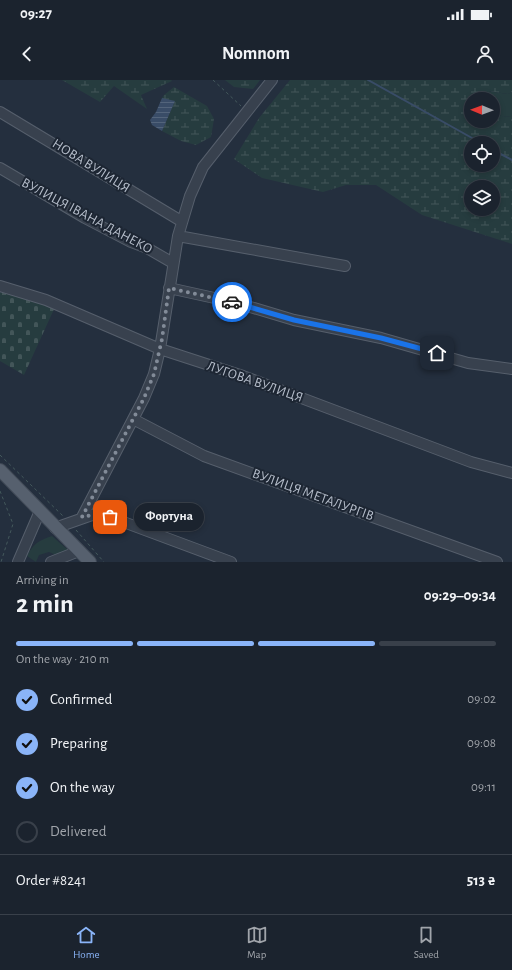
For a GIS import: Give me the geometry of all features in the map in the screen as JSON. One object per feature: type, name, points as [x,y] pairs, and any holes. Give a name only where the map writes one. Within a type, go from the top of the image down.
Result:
[{"type":"main road","points":[[0,470],[55,528],[90,562]]},
{"type":"street","points":[[82,517],[133,419],[154,374],[160,349],[181,221],[190,196],[203,167],[272,80]]},
{"type":"street","name":"НОВА ВУЛИЦЯ","points":[[0,112],[181,221]]},
{"type":"street","name":"ВУЛИЦЯ ІВАНА ДАНЕКО","points":[[0,168],[85,218],[130,242],[147,248],[173,263]]},
{"type":"street","points":[[178,236],[345,266]]},
{"type":"street","name":"ЛУГОВА ВУЛИЦЯ","points":[[0,286],[46,300],[160,349],[243,376],[471,462],[512,473]]},
{"type":"street","points":[[169,288],[237,303],[294,320],[381,338],[468,363],[512,369]]},
{"type":"street","name":"ВУЛИЦЯ МЕТАЛУРГІВ","points":[[133,419],[204,456],[497,562]]},
{"type":"street","points":[[18,562],[40,511]]},
{"type":"street","points":[[55,528],[82,517],[92,515],[110,517],[231,562]]},
{"type":"street","points":[[51,562],[79,552]]},
{"type":"path","points":[[213,80],[246,111]]},
{"type":"path","points":[[0,455],[69,522],[104,562]]},
{"type":"path","points":[[0,490],[13,524],[1,562]]},
{"type":"green space","points":[[62,80],[172,81],[141,95],[147,109],[114,86],[100,102]]},
{"type":"green space","points":[[225,80],[260,80],[253,89],[234,87]]},
{"type":"green space","points":[[290,80],[512,80],[512,92],[508,94],[489,91],[464,92],[464,128],[500,128],[500,115],[512,117],[512,244],[422,215],[376,185],[346,185],[323,192],[262,178],[234,159],[259,118]]},
{"type":"green space","points":[[174,87],[207,106],[214,119],[211,137],[196,145],[181,141],[162,131],[171,110],[162,98]]},
{"type":"green space","points":[[512,92],[512,117],[501,116],[500,93],[508,94]]},
{"type":"green space","points":[[0,292],[55,307],[24,375],[0,361]]},
{"type":"green space","points":[[52,536],[68,550],[58,556],[49,552],[39,555],[36,562],[27,556],[37,543]]},
{"type":"water","points":[[162,98],[175,101],[162,131],[152,125],[150,120],[156,112]]},
{"type":"waterway","points":[[368,80],[468,136]]},
{"type":"waterway","points":[[500,154],[512,160]]},
{"type":"way so far","points":[[110,517],[99,515],[82,517],[144,398],[154,374],[162,339],[169,288],[232,302]]},
{"type":"place","name":"Фортуна","points":[[110,517]]},
{"type":"route","points":[[232,302],[294,320],[381,338],[437,353]]}]
